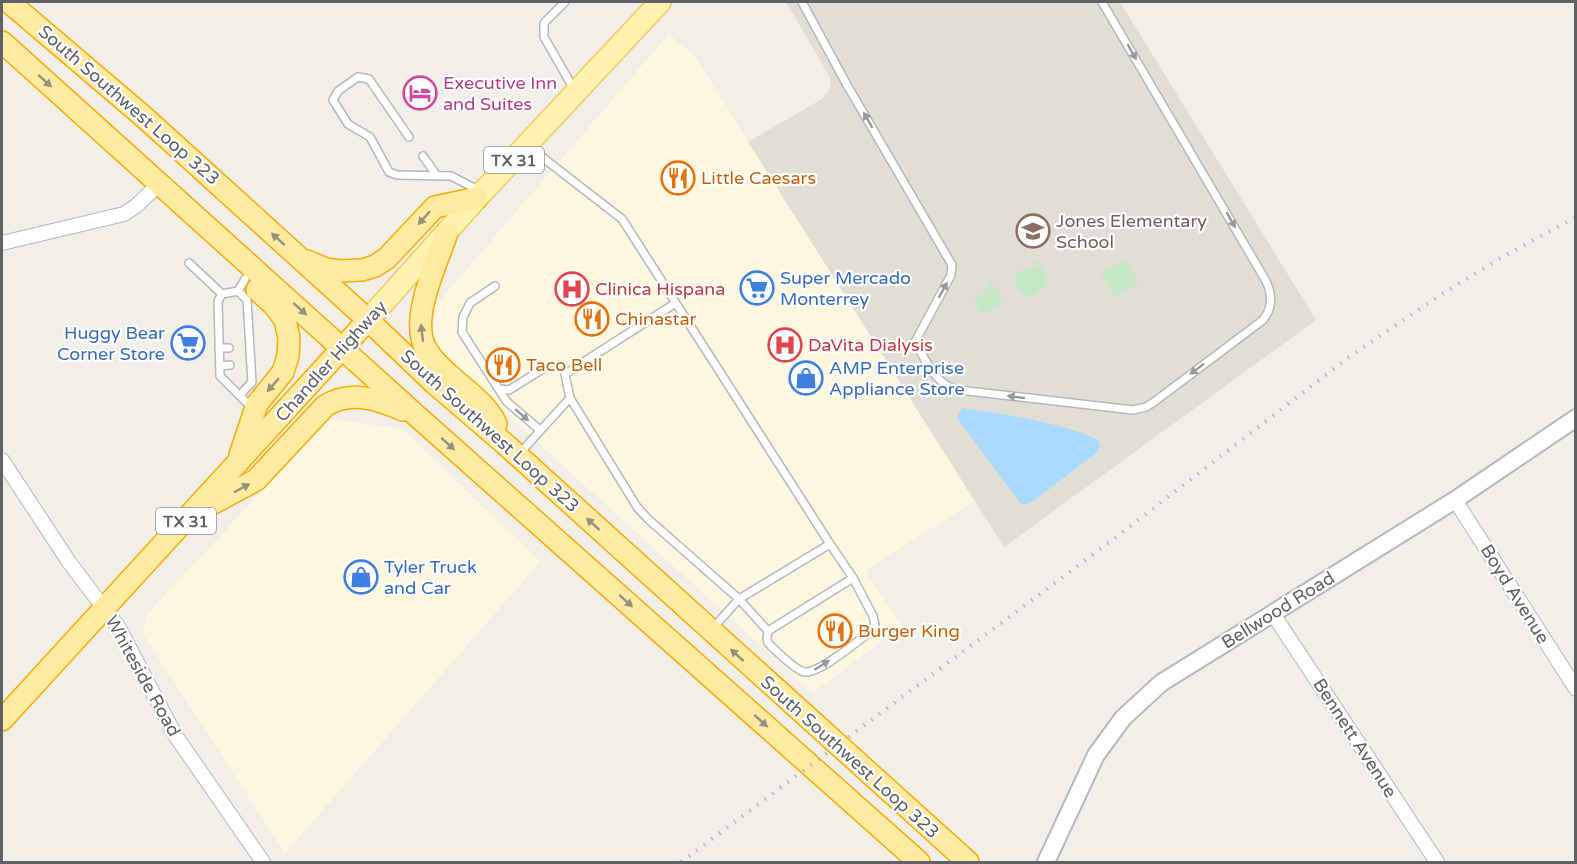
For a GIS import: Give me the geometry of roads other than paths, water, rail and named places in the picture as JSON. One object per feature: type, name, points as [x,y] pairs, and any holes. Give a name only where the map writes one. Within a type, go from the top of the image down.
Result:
[{"type":"highway","name":"South Southwest Loop 323","points":[[9,2],[109,86],[368,320],[434,383],[968,862]]},
{"type":"highway","name":"South Southwest Loop 323","points":[[2,42],[418,417],[919,862]]},
{"type":"highway","points":[[163,187],[190,229],[241,285],[280,312],[285,320],[289,338],[284,372],[257,404],[247,403],[237,463]]},
{"type":"highway","points":[[298,257],[317,266],[340,271],[362,270],[375,266],[387,258],[435,207],[479,195]]},
{"type":"highway","points":[[447,233],[423,303],[421,322],[424,344],[435,362],[491,413],[511,450]]},
{"type":"highway","name":"Chandler Highway","points":[[2,720],[368,320]]},
{"type":"highway","points":[[191,515],[256,480],[326,406],[336,400],[357,397],[374,399],[418,417]]},
{"type":"main road","name":"Chandler Highway","points":[[368,320],[479,195],[660,2]]},
{"type":"street","points":[[2,243],[124,214],[163,187]]},
{"type":"street","name":"Bellwood Road","points":[[1046,862],[1090,765],[1103,743],[1124,718],[1161,683],[1455,500],[1575,418]]},
{"type":"street","name":"Whiteside Road","points":[[2,460],[69,561],[128,642],[175,735],[263,862]]},
{"type":"street","name":"Boyd Avenue","points":[[1455,500],[1575,689]]},
{"type":"street","name":"Bennett Avenue","points":[[1273,614],[1437,862]]},
{"type":"lane","points":[[802,2],[847,85],[952,265],[951,275],[915,342],[937,379],[947,387],[959,390],[1133,410],[1146,407],[1154,402],[1263,320],[1270,310],[1271,296],[1266,281],[1102,2]]},
{"type":"lane","points":[[562,3],[544,23],[544,37],[576,93]]},
{"type":"lane","points":[[410,137],[369,79],[358,77],[338,91],[333,100],[348,124],[370,137],[389,172],[397,176],[451,176],[479,195]]},
{"type":"lane","points":[[527,146],[622,219],[674,304],[853,578],[873,616],[875,625],[870,633],[820,667],[806,672],[797,669],[768,643],[768,631],[739,599],[642,513],[570,398],[565,374],[674,304]]},
{"type":"lane","points":[[423,156],[437,176]]},
{"type":"lane","points":[[189,263],[222,294]]},
{"type":"lane","points":[[241,285],[247,300],[245,318],[248,364],[252,382],[247,403],[220,376],[219,333],[223,318],[218,301],[222,294],[241,285]]},
{"type":"lane","points":[[495,286],[470,303],[463,317],[462,327],[465,337],[507,402],[540,430]]},
{"type":"lane","points":[[219,333],[228,333]]},
{"type":"lane","points":[[219,348],[229,348]]},
{"type":"lane","points":[[220,366],[230,365]]},
{"type":"lane","points":[[499,389],[509,390],[546,367]]},
{"type":"lane","points":[[511,450],[540,430],[570,398]]},
{"type":"lane","points":[[710,630],[739,599],[830,544]]},
{"type":"lane","points":[[768,631],[853,578]]},
{"type":"water","points":[[962,408],[1067,428],[1098,440],[1100,447],[1095,454],[1036,499],[1028,504],[1021,504],[957,418]]},
{"type":"railway","points":[[681,862],[1111,541],[1349,357],[1497,260],[1576,217]]},
{"type":"place","name":"Executive Inn and Suites","points":[[420,93]]},
{"type":"place","name":"Little Caesars","points":[[678,178]]},
{"type":"place","name":"Jones Elementary School","points":[[1033,231]]},
{"type":"place","name":"Super Mercado Monterrey","points":[[757,288]]},
{"type":"place","name":"Clinica Hispana","points":[[572,289]]},
{"type":"place","name":"Chinastar","points":[[592,319]]},
{"type":"place","name":"Huggy Bear Corner Store","points":[[188,343]]},
{"type":"place","name":"DaVita Dialysis","points":[[785,345]]},
{"type":"place","name":"Taco Bell","points":[[503,365]]},
{"type":"place","name":"AMP Enterprise Appliance Store","points":[[806,378]]},
{"type":"place","name":"Tyler Truck and Car","points":[[361,577]]},
{"type":"place","name":"Burger King","points":[[835,631]]}]
